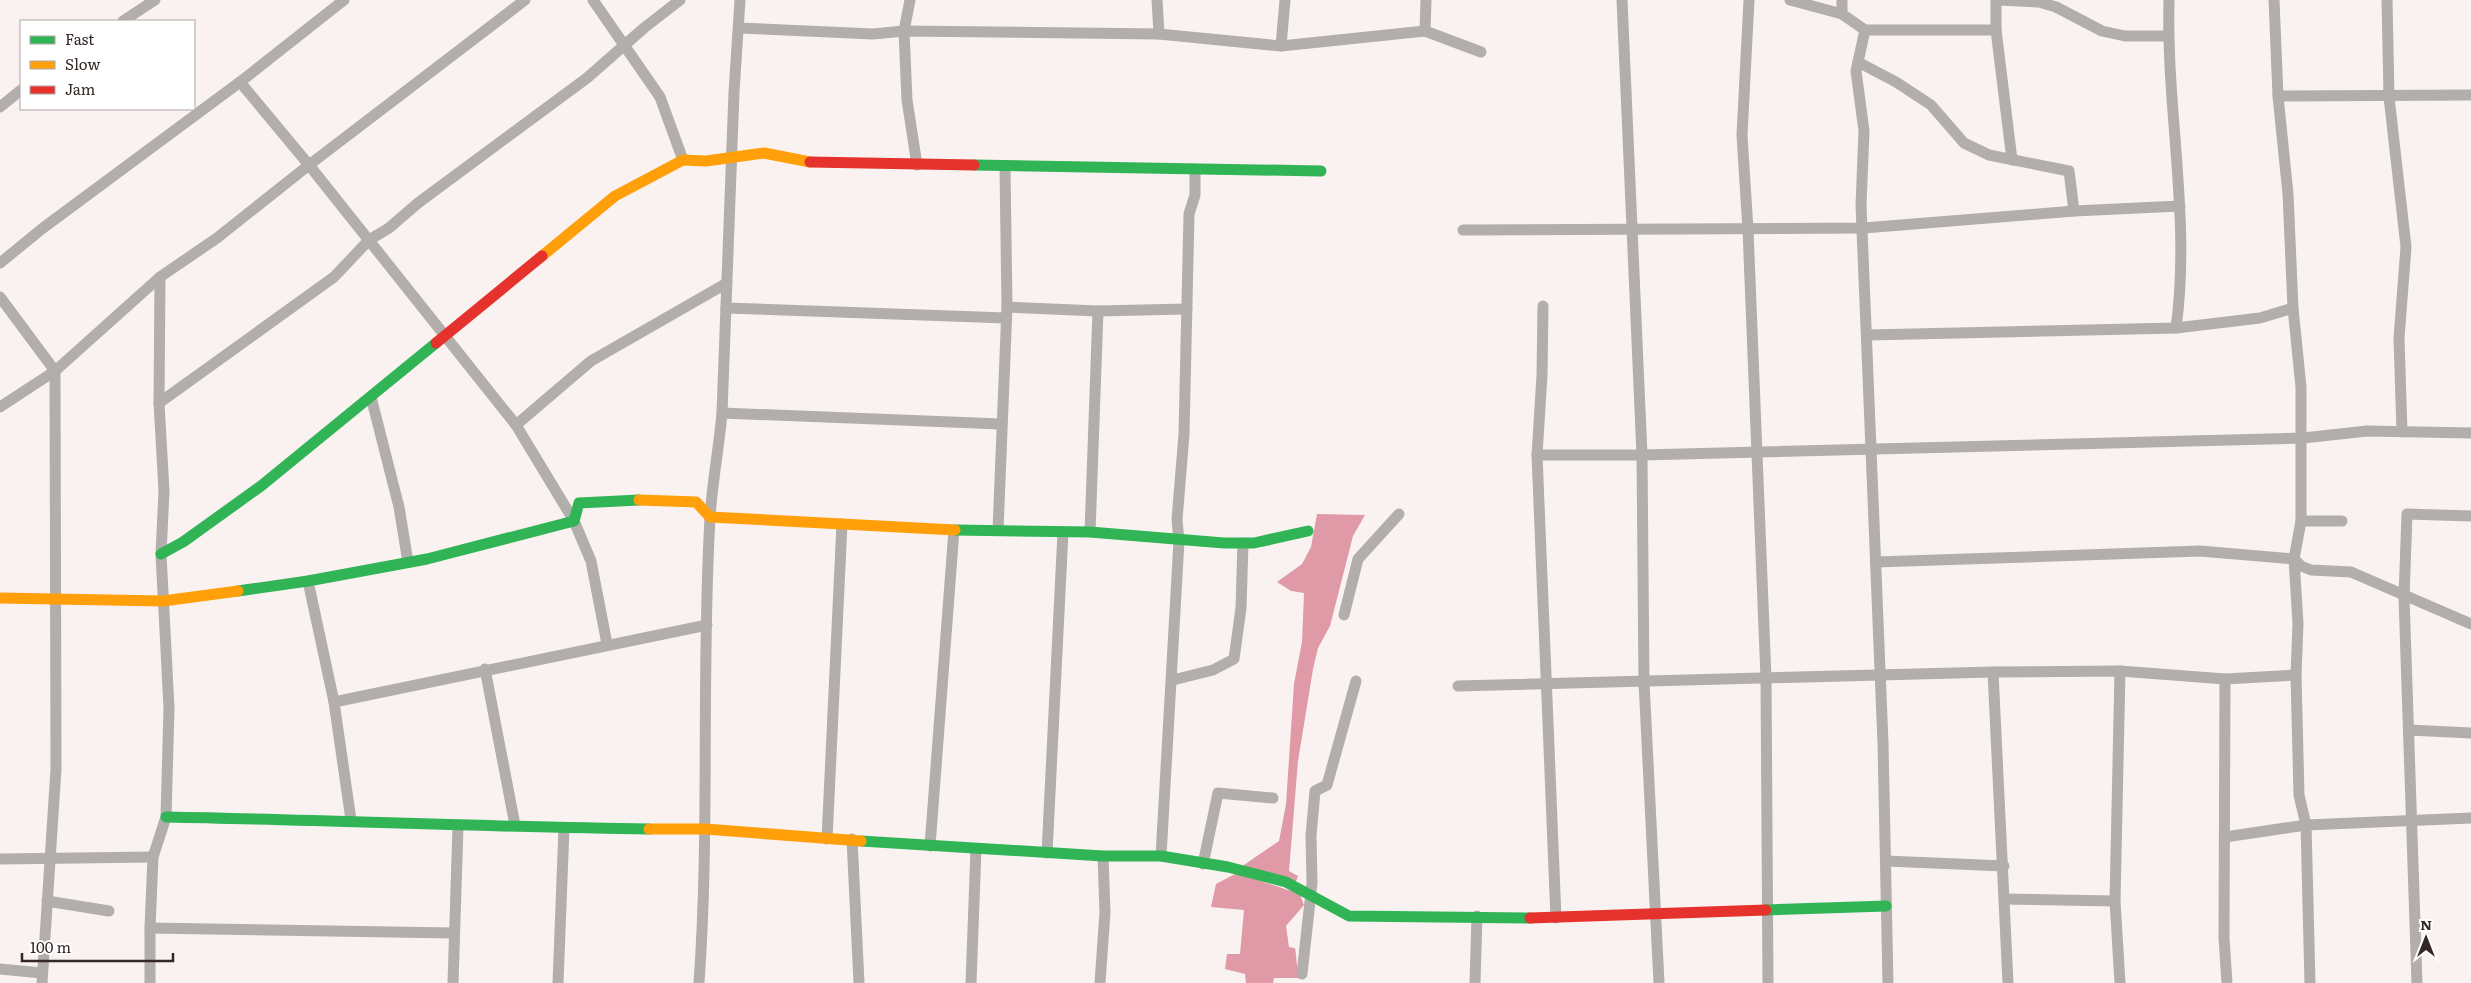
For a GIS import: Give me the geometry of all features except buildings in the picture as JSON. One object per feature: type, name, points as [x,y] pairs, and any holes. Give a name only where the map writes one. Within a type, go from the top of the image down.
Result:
[{"type":"street","points":[[125,20],[155,0]]},
{"type":"street","points":[[1,260],[240,82],[344,0]]},
{"type":"street","points":[[0,407],[55,371],[160,277],[217,238],[309,165],[525,0]]},
{"type":"street","points":[[593,0],[660,97],[683,160]]},
{"type":"street","points":[[159,403],[334,277],[369,240],[389,228],[418,202],[587,78],[625,44],[680,0]]},
{"type":"street","points":[[699,983],[704,912],[710,516],[722,413],[731,157],[740,0]]},
{"type":"street","points":[[910,0],[904,31],[907,100],[917,165]]},
{"type":"street","points":[[1157,0],[1158,34]]},
{"type":"street","points":[[1281,46],[1285,0]]},
{"type":"street","points":[[1425,31],[1426,0]]},
{"type":"street","points":[[1622,0],[1642,455],[1644,682],[1659,983]]},
{"type":"street","points":[[1749,0],[1742,135],[1748,230],[1766,678],[1768,983]]},
{"type":"street","points":[[1790,0],[1842,14],[1865,30],[1996,30]]},
{"type":"street","points":[[1842,0],[1842,14]]},
{"type":"street","points":[[2012,160],[1996,30],[1997,0],[2039,2],[2056,7],[2102,31],[2125,36],[2168,36]]},
{"type":"street","points":[[2169,0],[2168,36],[2182,238],[2181,290],[2176,328]]},
{"type":"street","points":[[2274,0],[2278,96],[2288,194],[2293,308],[2301,387],[2301,520],[2294,559],[2298,624],[2296,676],[2299,794],[2306,825],[2310,983]]},
{"type":"street","points":[[2387,0],[2389,97],[2406,248],[2400,338],[2402,432]]},
{"type":"street","points":[[739,28],[872,34],[904,31],[1158,34],[1281,46],[1425,31],[1480,52]]},
{"type":"street","points":[[1865,30],[1856,71],[1864,131],[1861,205],[1864,228],[1870,448],[1876,562],[1888,983]]},
{"type":"street","points":[[1858,62],[1896,82],[1932,105],[1964,143],[1989,156],[2069,171],[2074,211]]},
{"type":"street","points":[[240,82],[309,165],[516,425],[574,521],[592,561],[607,644]]},
{"type":"street","points":[[0,107],[20,91]]},
{"type":"street","points":[[2278,96],[2389,97],[2471,95]]},
{"type":"street","points":[[161,554],[183,542],[261,486],[615,196],[683,160],[706,162],[764,153],[817,163],[1322,171]]},
{"type":"street","points":[[998,530],[1007,312],[1005,167]]},
{"type":"street","points":[[1161,856],[1179,541],[1177,520],[1184,434],[1189,214],[1195,195],[1195,169]]},
{"type":"street","points":[[1463,230],[1864,228],[2074,211],[2180,206]]},
{"type":"street","points":[[150,983],[153,858],[166,817],[169,708],[161,554],[164,491],[159,403],[160,277]]},
{"type":"street","points":[[516,425],[591,361],[727,283]]},
{"type":"street","points":[[0,297],[55,371],[56,600],[56,769],[52,858],[42,978],[0,969]]},
{"type":"street","points":[[1543,306],[1542,375],[1537,455],[1548,684],[1556,918]]},
{"type":"street","points":[[726,308],[1007,312],[1187,309]]},
{"type":"street","points":[[1868,335],[2176,328],[2260,318],[2293,308]]},
{"type":"street","points":[[1090,532],[1098,311]]},
{"type":"street","points":[[370,396],[399,507],[408,562]]},
{"type":"street","points":[[722,413],[1002,424]]},
{"type":"street","points":[[1537,455],[1642,455],[2302,438],[2367,431],[2471,432]]},
{"type":"street","points":[[574,521],[579,503],[643,500],[696,502],[710,516],[954,530],[1090,532],[1179,541],[1254,543],[1308,531]]},
{"type":"street","points":[[1344,615],[1358,559],[1399,514]]},
{"type":"street","points":[[2417,983],[2413,819],[2404,597],[2407,514],[2471,516]]},
{"type":"street","points":[[2301,520],[2342,521]]},
{"type":"street","points":[[0,598],[163,601],[308,581],[408,562],[574,521]]},
{"type":"street","points":[[827,839],[842,524]]},
{"type":"street","points":[[930,846],[954,530]]},
{"type":"street","points":[[1047,853],[1063,532]]},
{"type":"street","points":[[1177,679],[1213,670],[1234,659],[1241,608],[1243,543]]},
{"type":"street","points":[[1876,562],[2200,552],[2294,559],[2301,566],[2311,570],[2351,572],[2404,597],[2471,624]]},
{"type":"street","points":[[308,581],[334,702],[351,820]]},
{"type":"street","points":[[334,702],[485,669],[707,625]]},
{"type":"street","points":[[485,669],[515,824]]},
{"type":"street","points":[[1458,686],[1993,672],[2120,671],[2225,679],[2296,676]]},
{"type":"street","points":[[2120,671],[2115,900],[2120,983]]},
{"type":"street","points":[[1993,672],[2004,866],[2008,983]]},
{"type":"street","points":[[2225,679],[2224,938],[2227,983]]},
{"type":"street","points":[[1302,974],[1311,896],[1311,836],[1315,790],[1327,785],[1356,681]]},
{"type":"street","points":[[2409,730],[2471,733]]},
{"type":"street","points":[[1203,864],[1218,793],[1273,798]]},
{"type":"street","points":[[166,817],[351,820],[458,826],[515,824],[564,828],[705,829],[976,849],[1103,856],[1161,856],[1260,874],[1286,882],[1349,916],[1556,918],[1769,908],[1886,906]]},
{"type":"street","points":[[2224,837],[2306,825],[2471,818]]},
{"type":"street","points":[[453,983],[458,826]]},
{"type":"street","points":[[558,983],[564,828]]},
{"type":"street","points":[[852,839],[859,983]]},
{"type":"street","points":[[971,983],[976,849]]},
{"type":"street","points":[[1100,983],[1105,912],[1103,856]]},
{"type":"street","points":[[0,859],[153,858]]},
{"type":"street","points":[[1886,862],[2004,866]]},
{"type":"street","points":[[2004,898],[2115,900]]},
{"type":"street","points":[[47,901],[109,911]]},
{"type":"street","points":[[1475,983],[1477,916]]},
{"type":"street","points":[[150,928],[454,933]]},
{"type":"shaded area","points":[[1317,514],[1365,515],[1353,536],[1330,626],[1318,648],[1313,669],[1298,761],[1289,871],[1298,876],[1295,884],[1241,867],[1279,841],[1286,804],[1294,684],[1302,642],[1304,593],[1291,591],[1277,582],[1302,564],[1311,547]]},
{"type":"shaded area","points":[[1237,873],[1300,894],[1304,905],[1286,926],[1289,947],[1295,948],[1300,978],[1274,978],[1273,983],[1246,983],[1245,974],[1225,969],[1227,954],[1240,954],[1244,910],[1211,907],[1216,884]]},
{"type":"traffic: fast","points":[[974,165],[1321,171]]},
{"type":"traffic: fast","points":[[161,554],[183,542],[261,486],[436,343]]},
{"type":"traffic: fast","points":[[238,591],[308,581],[427,559],[574,521],[579,503],[639,500]]},
{"type":"traffic: fast","points":[[955,530],[1090,532],[1224,543],[1254,543],[1308,531]]},
{"type":"traffic: fast","points":[[166,817],[649,829]]},
{"type":"traffic: fast","points":[[861,841],[1103,856],[1161,856],[1228,867],[1286,882],[1349,916],[1530,918]]},
{"type":"traffic: fast","points":[[1766,910],[1886,906]]},
{"type":"traffic: slow","points":[[542,256],[615,196],[683,160],[706,161],[764,153],[810,162]]},
{"type":"traffic: slow","points":[[639,500],[696,502],[710,517],[955,530]]},
{"type":"traffic: slow","points":[[0,598],[163,601],[238,591]]},
{"type":"traffic: slow","points":[[649,829],[705,829],[861,841]]},
{"type":"traffic: jam","points":[[810,162],[974,165]]},
{"type":"traffic: jam","points":[[436,343],[542,256]]},
{"type":"traffic: jam","points":[[1530,918],[1766,910]]}]
